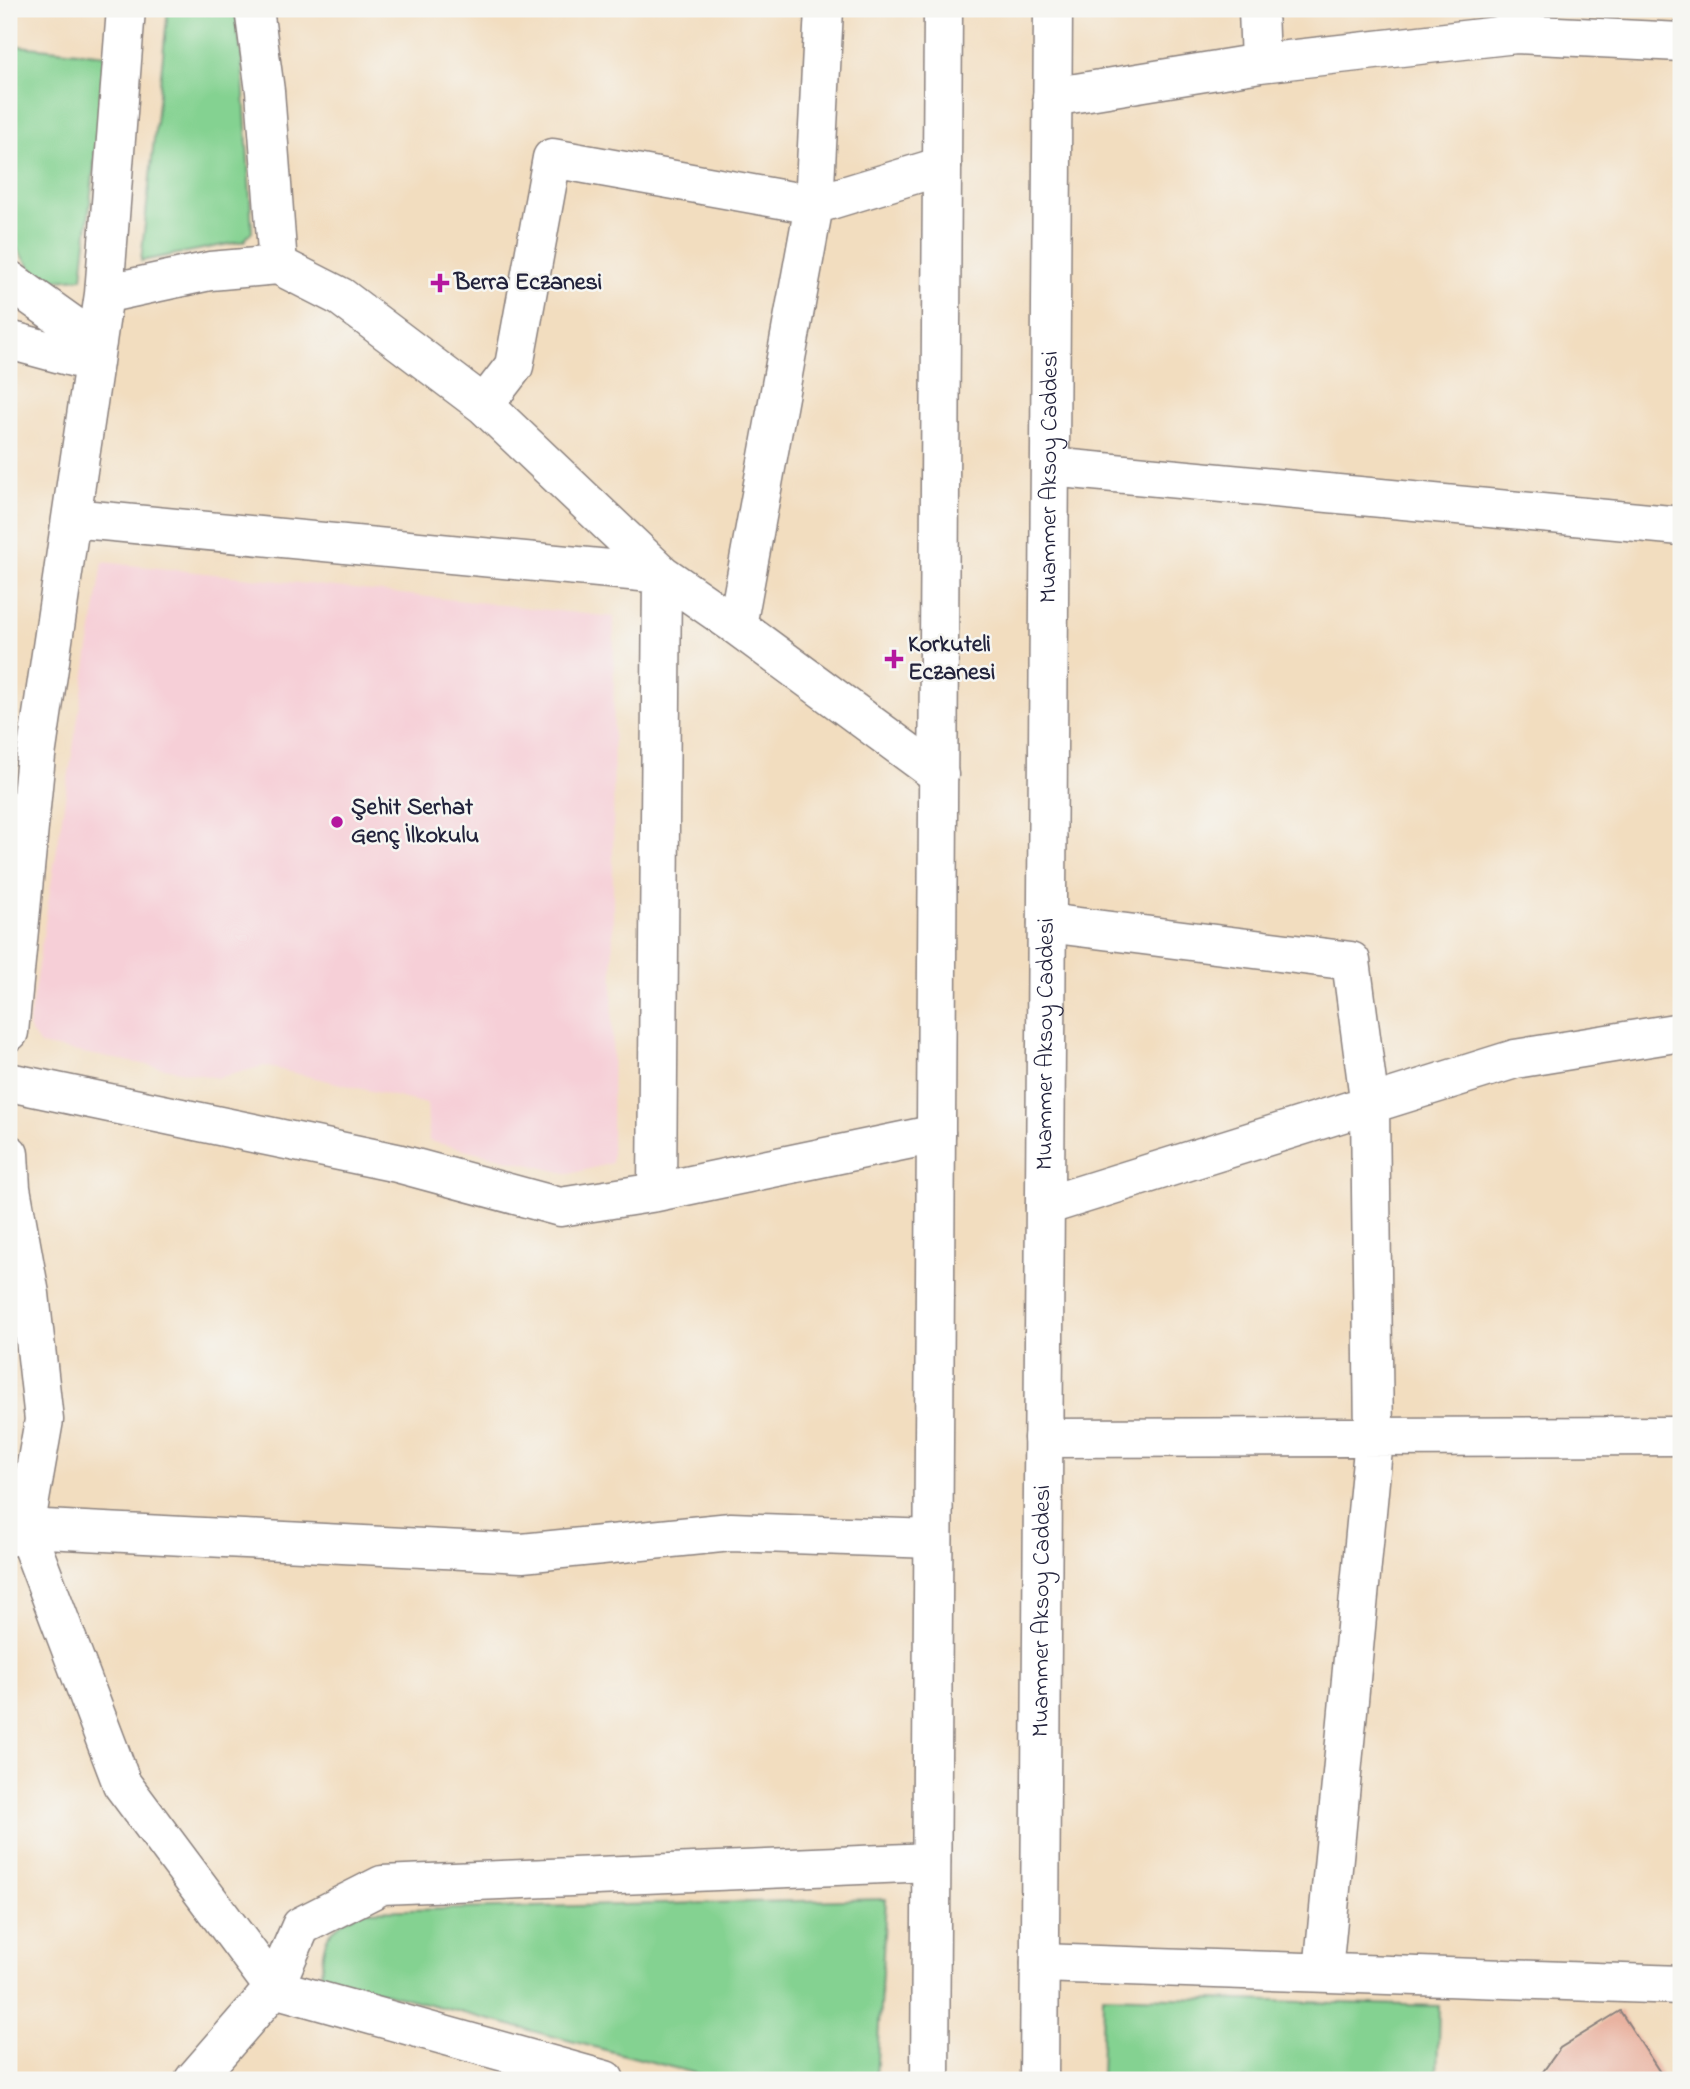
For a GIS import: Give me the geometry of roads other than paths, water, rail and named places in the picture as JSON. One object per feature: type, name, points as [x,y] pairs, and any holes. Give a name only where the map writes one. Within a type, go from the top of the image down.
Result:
[{"type":"street","points":[[9,1032],[22,756],[71,518],[104,294],[126,9]]},
{"type":"street","points":[[254,9],[265,91],[278,265]]},
{"type":"street","points":[[737,626],[814,205],[824,9]]},
{"type":"street","points":[[930,2080],[943,9]]},
{"type":"street","name":"Muammer Aksoy Caddesi","points":[[1039,2080],[1053,9]]},
{"type":"street","points":[[1258,9],[1260,63]]},
{"type":"street","points":[[1052,97],[1515,22],[1681,43]]},
{"type":"street","points":[[484,405],[514,366],[552,158],[814,205],[942,166]]},
{"type":"street","points":[[104,294],[210,271],[278,265],[341,297],[484,405],[662,574],[939,775]]},
{"type":"street","points":[[9,280],[95,353]]},
{"type":"street","points":[[9,340],[95,353]]},
{"type":"street","points":[[1050,467],[1681,526]]},
{"type":"street","points":[[71,518],[662,574]]},
{"type":"street","points":[[657,1192],[662,574]]},
{"type":"street","points":[[1047,923],[1351,961],[1370,1106],[1374,1438],[1323,1972]]},
{"type":"street","points":[[1045,1206],[1515,1059],[1681,1032]]},
{"type":"street","points":[[9,1082],[397,1163],[560,1207],[657,1192],[936,1134]]},
{"type":"street","points":[[9,1154],[11,1188],[30,1294],[44,1420],[14,1529],[122,1784],[274,1988],[605,2080]]},
{"type":"street","points":[[1044,1438],[1681,1436]]},
{"type":"street","points":[[14,1529],[522,1553],[731,1532],[933,1539]]},
{"type":"street","points":[[194,2080],[274,1988],[301,1926],[382,1885],[931,1863]]},
{"type":"street","points":[[1040,1963],[1681,1985]]},
{"type":"place","name":"Berra Eczanesi","points":[[440,283]]},
{"type":"place","name":"Korkuteli Eczanesi","points":[[894,659]]},
{"type":"place","name":"Şehit Serhat Genç İlkokulu","points":[[337,822]]}]
